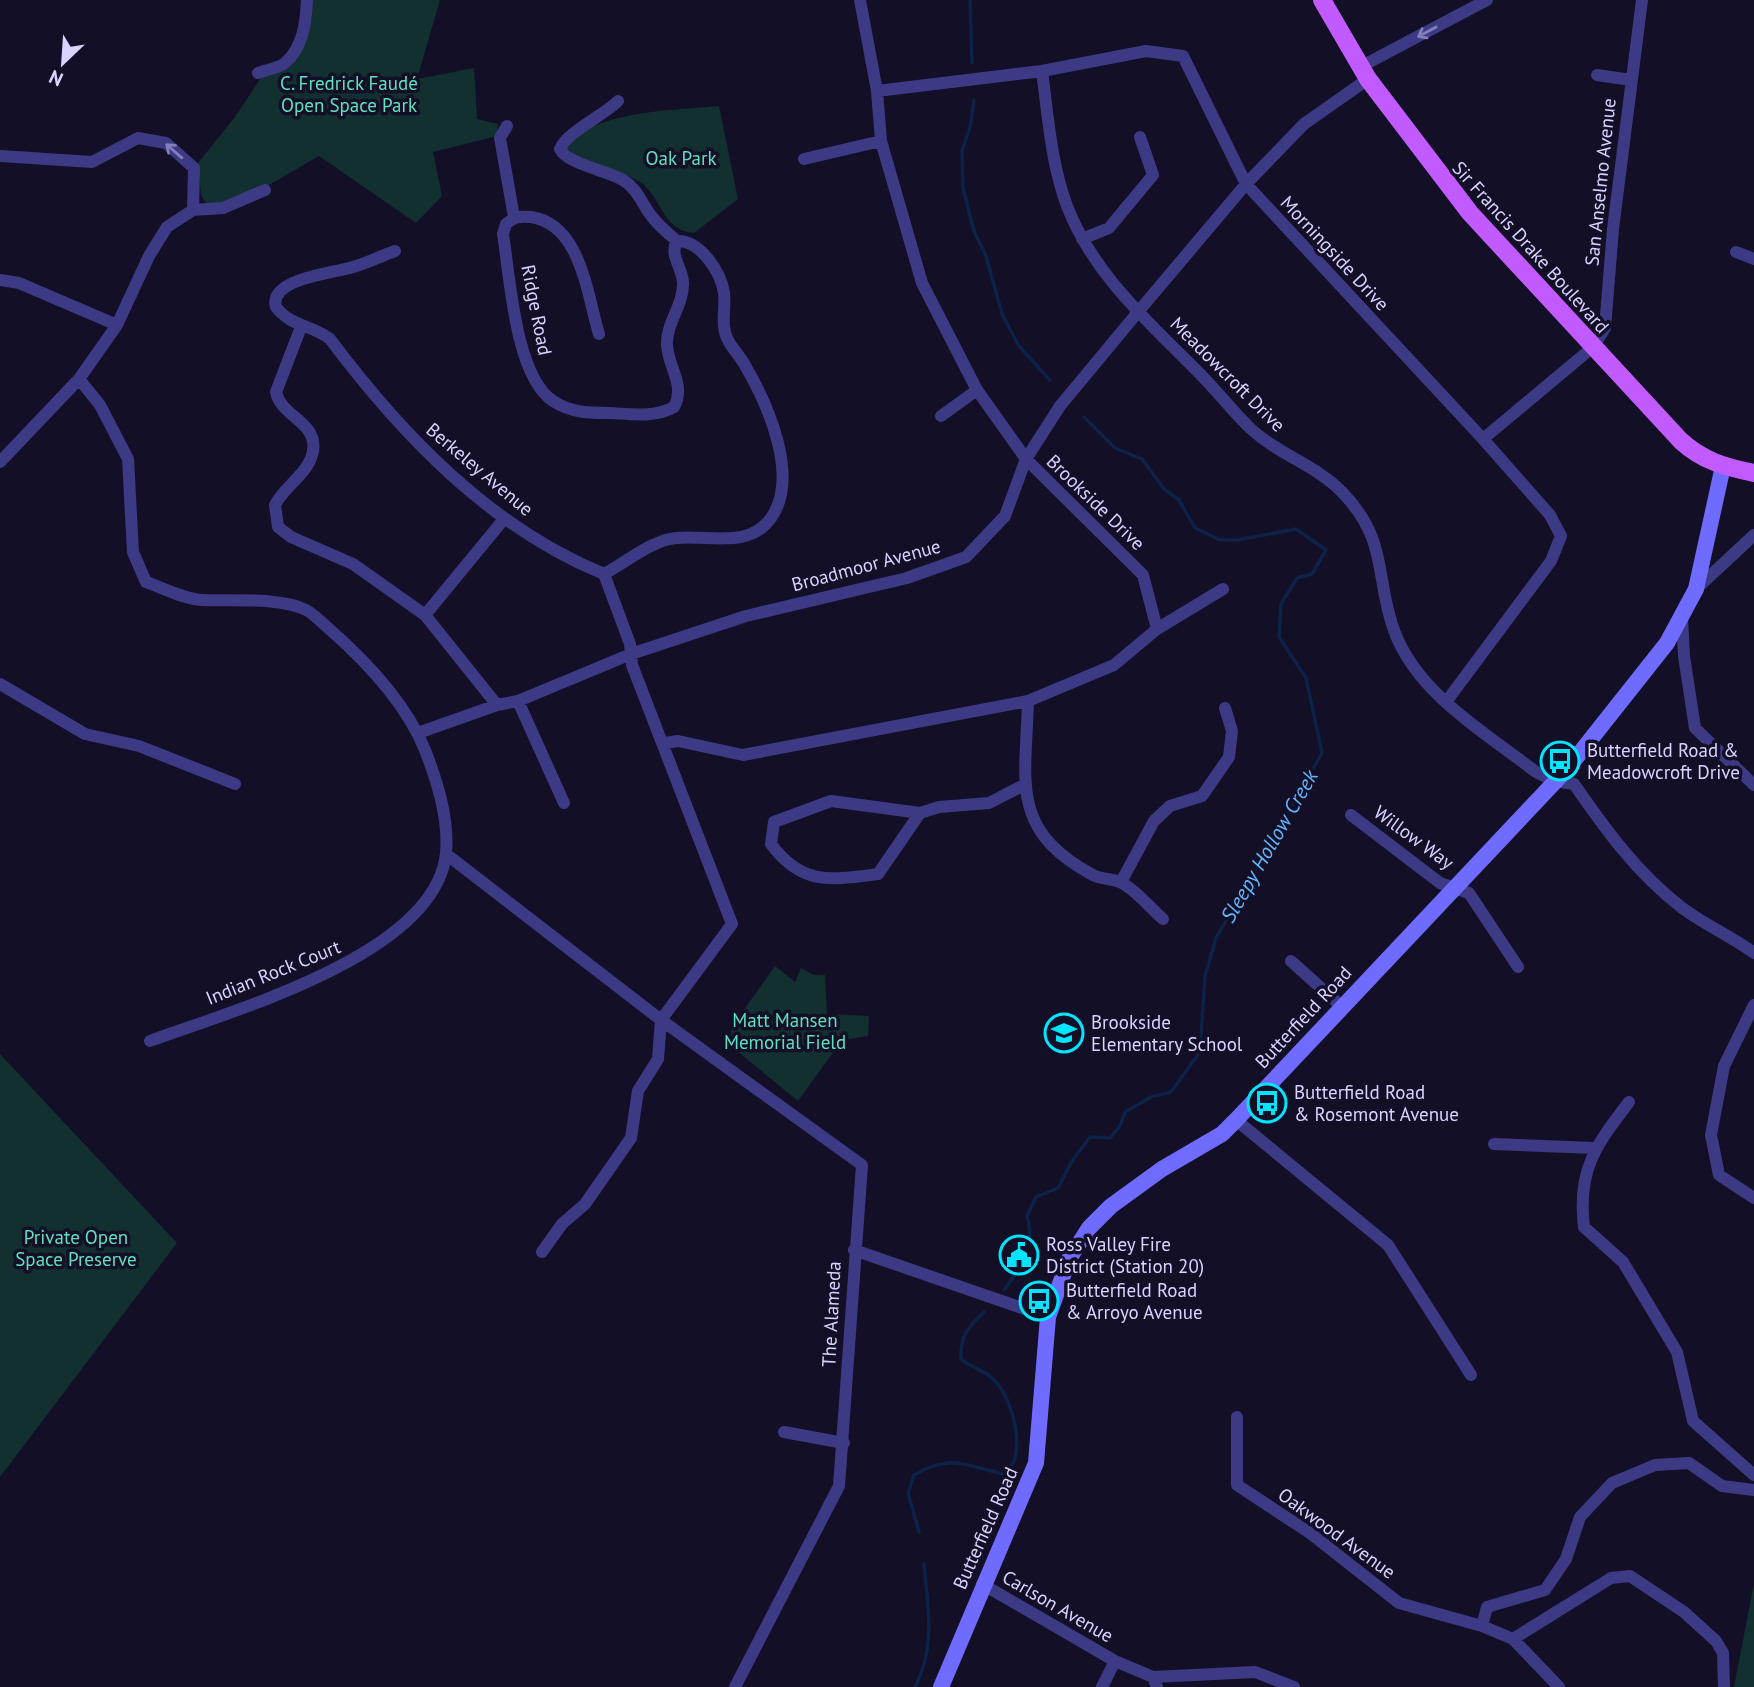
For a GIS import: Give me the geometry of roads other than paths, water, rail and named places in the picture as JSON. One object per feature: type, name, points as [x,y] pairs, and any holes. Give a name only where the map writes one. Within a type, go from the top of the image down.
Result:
[{"type":"main road","name":"Sir Francis Drake Boulevard","points":[[1322,0],[1364,73],[1470,213],[1681,441],[1700,457],[1754,473]]},
{"type":"street","points":[[258,73],[285,64],[305,27],[307,0]]},
{"type":"street","name":"Brookside Drive","points":[[860,0],[877,91],[881,141],[922,283],[977,390],[1026,459],[1143,575],[1157,629]]},
{"type":"street","name":"Broadmoor Avenue","points":[[418,733],[497,705],[518,702],[631,654],[746,616],[907,578],[966,557],[1005,516],[1026,459],[1059,406],[1246,184],[1304,124],[1364,73],[1487,0]]},
{"type":"street","name":"San Anselmo Avenue","points":[[1483,439],[1593,347],[1605,328],[1613,229],[1642,0]]},
{"type":"street","name":"Morningside Drive","points":[[877,91],[1042,71],[1146,51],[1183,56],[1246,184],[1483,439],[1550,515],[1561,536],[1551,561],[1446,702]]},
{"type":"street","name":"Meadowcroft Drive","points":[[1042,71],[1056,168],[1067,205],[1082,239],[1117,290],[1252,430],[1279,451],[1313,468],[1342,492],[1367,524],[1379,552],[1387,608],[1395,634],[1418,673],[1446,702],[1536,772],[1555,781],[1574,785],[1617,846],[1647,878],[1682,908],[1754,953]]},
{"type":"street","points":[[1597,75],[1631,80]]},
{"type":"street","points":[[542,1252],[562,1224],[585,1204],[631,1138],[638,1091],[658,1059],[661,1020],[732,924],[632,665],[631,654],[604,574],[676,537],[731,539],[744,536],[765,524],[781,499],[782,456],[760,394],[723,328],[724,291],[718,274],[694,244],[677,241],[654,219],[632,187],[608,172],[570,160],[559,149],[564,140],[603,116],[618,101]]},
{"type":"street","points":[[507,126],[500,138],[514,217],[536,218],[549,222],[567,239],[599,334]]},
{"type":"street","points":[[1082,239],[1109,228],[1153,174],[1140,137]]},
{"type":"street","points":[[0,156],[92,162],[138,138],[166,143],[194,168],[193,210]]},
{"type":"street","points":[[804,159],[881,141]]},
{"type":"street","points":[[0,463],[79,379],[117,326],[149,256],[167,226],[193,210],[223,208],[265,190]]},
{"type":"street","name":"Ridge Road","points":[[514,217],[506,223],[503,234],[525,357],[543,392],[553,401],[578,412],[651,414],[674,407],[678,399],[678,383],[667,343],[684,284],[674,254],[677,241]]},
{"type":"street","name":"Berkeley Avenue","points":[[395,251],[352,268],[326,271],[282,289],[276,297],[276,307],[301,327],[321,332],[330,339],[396,422],[504,519],[576,562],[604,574]]},
{"type":"street","points":[[1736,252],[1754,259]]},
{"type":"street","points":[[0,280],[19,282],[117,326]]},
{"type":"street","points":[[301,327],[276,393],[284,408],[309,430],[314,445],[302,473],[275,505],[278,527],[291,537],[353,564],[425,615],[497,705]]},
{"type":"street","points":[[79,379],[100,405],[128,459],[134,552],[146,582],[199,600],[245,598],[306,610],[362,657],[418,733],[443,804],[446,853]]},
{"type":"street","points":[[941,416],[977,390]]},
{"type":"street","name":"Butterfield Road","points":[[941,1687],[982,1584],[1025,1495],[1037,1463],[1048,1317],[1069,1259],[1089,1228],[1138,1185],[1222,1134],[1455,889],[1602,728],[1682,618],[1696,589],[1723,466]]},
{"type":"street","points":[[425,615],[504,519]]},
{"type":"street","points":[[1696,589],[1754,535]]},
{"type":"street","points":[[664,743],[678,741],[743,755],[1028,701],[1114,666],[1157,629],[1223,589]]},
{"type":"street","points":[[1682,618],[1684,656],[1695,728],[1754,785]]},
{"type":"street","points":[[0,684],[85,734],[139,746],[235,784]]},
{"type":"street","points":[[1028,701],[1026,784],[1031,815],[1043,838],[1092,876],[1121,882],[1163,919]]},
{"type":"street","points":[[518,702],[564,803]]},
{"type":"street","points":[[1121,882],[1154,821],[1170,806],[1202,796],[1229,757],[1232,731],[1225,708]]},
{"type":"street","points":[[920,813],[878,874],[841,879],[807,876],[786,864],[771,844],[774,822],[831,801],[920,813],[939,807],[989,803],[1026,784]]},
{"type":"street","name":"Willow Way","points":[[1351,815],[1440,883],[1469,893],[1518,967]]},
{"type":"street","name":"The Alameda","points":[[446,853],[661,1020],[862,1165],[839,1486],[735,1687]]},
{"type":"street","name":"Indian Rock Court","points":[[150,1041],[333,972],[365,954],[392,934],[418,907],[437,881],[446,853]]},
{"type":"street","points":[[1292,961],[1341,1006]]},
{"type":"street","points":[[1754,1004],[1724,1066],[1711,1135],[1719,1175],[1754,1198]]},
{"type":"street","points":[[1629,1102],[1594,1149],[1581,1202],[1584,1227],[1623,1262],[1677,1352],[1693,1421],[1754,1475]]},
{"type":"street","points":[[1236,1120],[1388,1245],[1471,1375]]},
{"type":"street","points":[[1494,1144],[1594,1149]]},
{"type":"street","points":[[854,1250],[1048,1317]]},
{"type":"street","name":"Oakwood Avenue","points":[[1237,1417],[1237,1485],[1310,1533],[1399,1603],[1482,1626]]},
{"type":"street","points":[[784,1432],[844,1443]]},
{"type":"street","points":[[1559,1687],[1513,1639],[1482,1626],[1487,1607],[1545,1590],[1566,1559],[1580,1517],[1612,1483],[1655,1465],[1689,1463],[1723,1486],[1754,1490]]},
{"type":"street","points":[[1513,1639],[1611,1578],[1630,1576],[1684,1612],[1716,1641],[1723,1653],[1724,1687]]},
{"type":"street","name":"Carlson Avenue","points":[[982,1584],[1155,1682]]},
{"type":"street","points":[[1102,1687],[1115,1661]]},
{"type":"street","points":[[1155,1682],[1255,1672],[1294,1687]]},
{"type":"waterway","name":"Sleepy Hollow Creek","points":[[970,0],[972,63]]},
{"type":"waterway","name":"Sleepy Hollow Creek","points":[[974,100],[970,127],[962,151],[963,188],[974,231],[986,256],[1002,314],[1019,346],[1050,380]]},
{"type":"waterway","name":"Sleepy Hollow Creek","points":[[1004,1290],[1025,1255],[1029,1235],[1027,1216],[1036,1197],[1058,1188],[1072,1161],[1090,1137],[1110,1138],[1120,1126],[1125,1112],[1151,1097],[1171,1092],[1200,1052],[1205,976],[1216,938],[1322,753],[1306,678],[1279,637],[1281,604],[1297,578],[1312,574],[1326,550],[1296,529],[1237,540],[1220,540],[1195,528],[1179,500],[1164,489],[1142,459],[1115,448],[1084,417]]},
{"type":"waterway","name":"Sleepy Hollow Creek","points":[[919,1532],[908,1493],[914,1475],[927,1468],[949,1463],[1004,1474],[1014,1461],[1016,1429],[1005,1396],[990,1376],[961,1359],[966,1332],[984,1312]]},
{"type":"waterway","name":"Sleepy Hollow Creek","points":[[915,1687],[922,1672],[928,1642],[924,1564]]},
{"type":"place","name":"Butterfield Road & Meadowcroft Drive","points":[[1560,761]]},
{"type":"place","name":"Brookside Elementary School","points":[[1064,1033]]},
{"type":"place","name":"Butterfield Road & Rosemont Avenue","points":[[1267,1103]]},
{"type":"place","name":"Ross Valley Fire District (Station 20)","points":[[1019,1255]]},
{"type":"place","name":"Butterfield Road & Arroyo Avenue","points":[[1039,1301]]},
{"type":"park label","name":"C. Fredrick Faudé Open Space Park","points":[[349,94]]},
{"type":"park label","name":"Oak Park","points":[[681,158]]},
{"type":"park label","name":"Matt Mansen Memorial Field","points":[[785,1031]]},
{"type":"park label","name":"Private Open Space Preserve","points":[[76,1248]]}]
